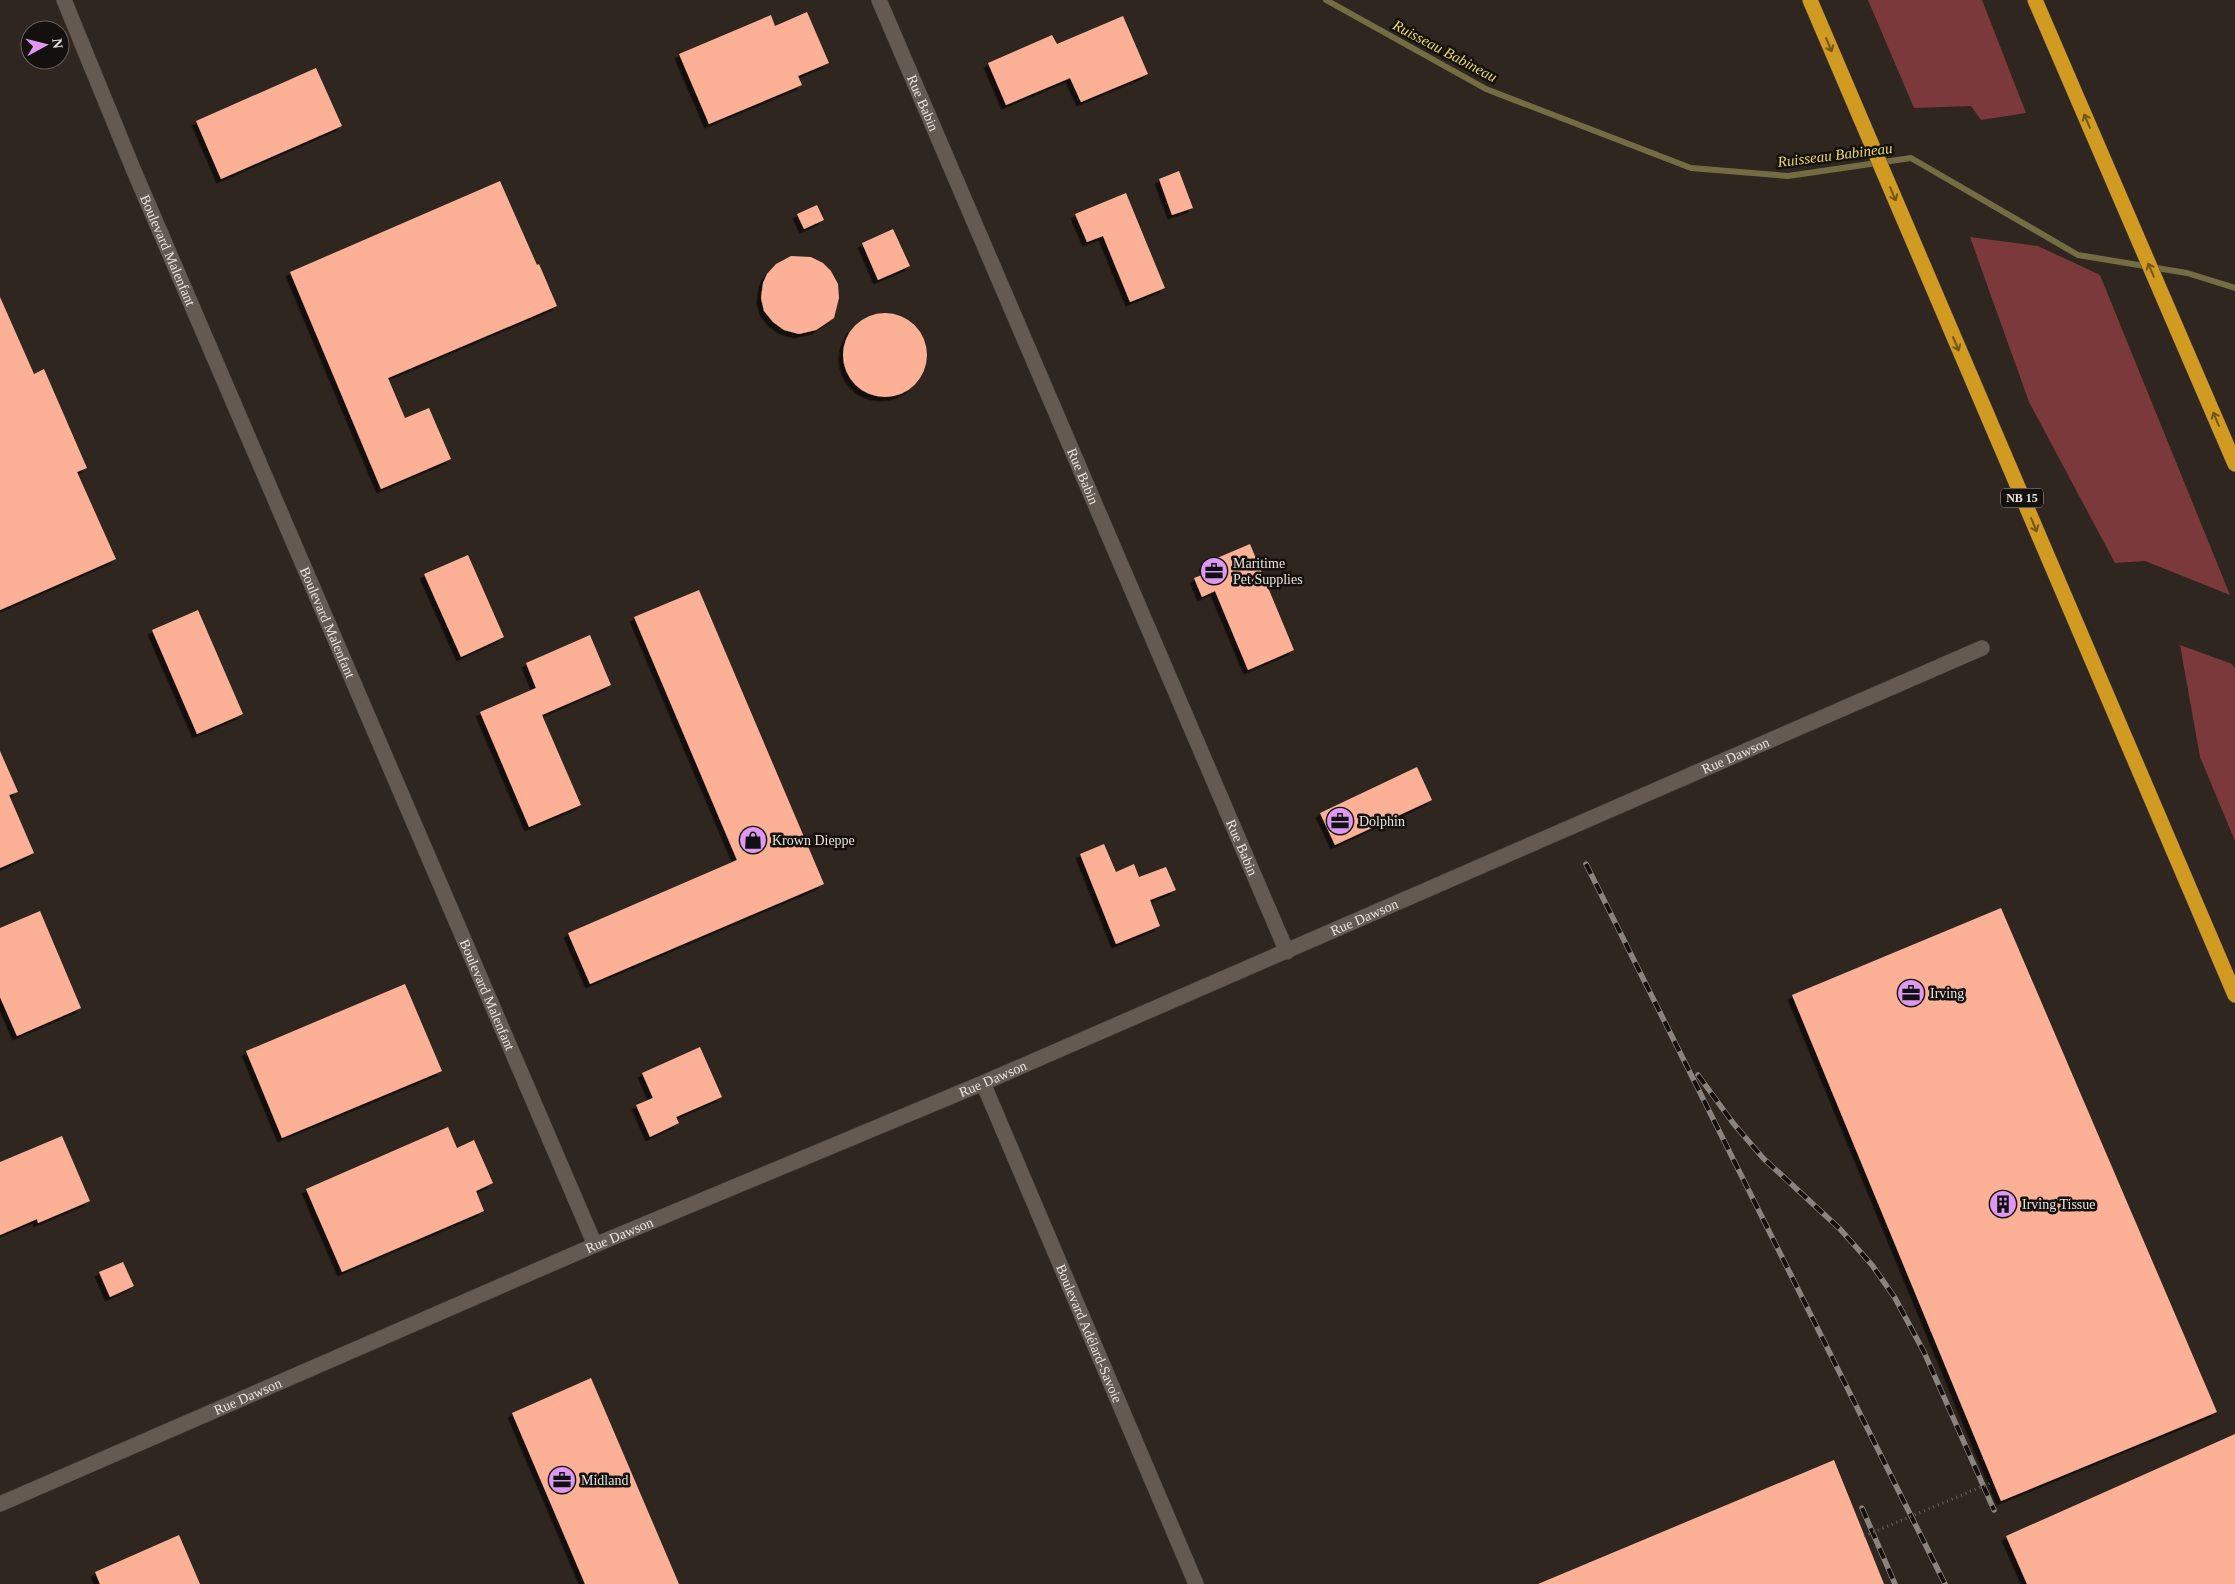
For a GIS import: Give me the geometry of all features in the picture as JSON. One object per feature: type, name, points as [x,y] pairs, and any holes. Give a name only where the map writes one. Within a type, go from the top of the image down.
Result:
[{"type":"highway","name":"NB 15","points":[[1810,0],[2235,995]]},
{"type":"highway","points":[[2035,0],[2235,464]]},
{"type":"street","name":"Boulevard Malenfant","points":[[64,0],[138,180],[595,1244]]},
{"type":"street","name":"Rue Babin","points":[[879,0],[1287,952]]},
{"type":"street","name":"Rue Dawson","points":[[0,1504],[595,1244],[983,1083],[1287,952],[1982,648]]},
{"type":"street","name":"Boulevard Adélard-Savoie","points":[[983,1083],[1196,1584]]},
{"type":"path","points":[[1864,1536],[1993,1482]]},
{"type":"shaded area","points":[[1868,0],[1982,0],[2026,113],[1981,120],[1971,106],[1914,108]]},
{"type":"shaded area","points":[[1970,237],[2038,246],[2100,275],[2230,595],[2145,561],[2115,563],[2029,402]]},
{"type":"shaded area","points":[[2180,645],[2232,664],[2235,668],[2235,841],[2200,757]]},
{"type":"building","points":[[807,12],[829,63],[798,76],[802,85],[709,124],[679,54],[771,15],[775,26]]},
{"type":"building","points":[[1123,16],[1148,74],[1081,102],[1070,78],[1006,105],[988,63],[1052,35],[1057,44]]},
{"type":"building","points":[[316,68],[342,126],[221,179],[196,121]]},
{"type":"building","points":[[1179,171],[1193,208],[1172,215],[1159,179]]},
{"type":"building","points":[[500,181],[557,306],[388,378],[405,418],[429,408],[451,459],[381,489],[290,272]]},
{"type":"building","points":[[1126,193],[1165,288],[1130,302],[1103,236],[1087,242],[1075,214]]},
{"type":"building","points":[[817,205],[824,220],[804,229],[797,214]]},
{"type":"building","points":[[893,229],[910,266],[878,280],[862,243]]},
{"type":"building","points":[[791,256],[811,257],[823,263],[831,271],[838,284],[839,298],[834,318],[816,330],[799,334],[784,330],[773,322],[764,311],[761,298],[763,283],[767,274],[776,264]]},
{"type":"building","points":[[0,297],[34,374],[44,369],[87,468],[77,472],[116,559],[0,610]]},
{"type":"building","points":[[885,313],[901,316],[915,325],[924,339],[927,355],[924,371],[915,385],[901,394],[885,397],[869,394],[855,385],[846,371],[843,355],[846,339],[855,325],[869,316]]},
{"type":"building","points":[[1250,544],[1294,650],[1248,670],[1215,591],[1202,597],[1194,578],[1207,573],[1203,564]]},
{"type":"building","points":[[468,555],[504,637],[461,657],[424,574]]},
{"type":"building","points":[[699,590],[824,884],[590,984],[568,933],[737,860],[634,617]]},
{"type":"building","points":[[198,610],[243,714],[197,734],[152,630]]},
{"type":"building","points":[[590,635],[611,685],[542,715],[581,805],[529,827],[480,712],[536,688],[526,663]]},
{"type":"building","points":[[0,751],[18,792],[9,795],[34,853],[0,868]]},
{"type":"building","points":[[1417,767],[1432,800],[1335,845],[1320,813]]},
{"type":"building","points":[[1104,844],[1116,872],[1134,864],[1139,877],[1166,867],[1176,890],[1150,900],[1160,926],[1116,944],[1080,854]]},
{"type":"building","name":"Irving Tissue","points":[[2001,908],[2217,1412],[2001,1501],[1792,995]]},
{"type":"building","points":[[40,911],[81,1008],[17,1036],[0,997],[0,928]]},
{"type":"building","points":[[405,984],[442,1071],[282,1138],[246,1051]]},
{"type":"building","points":[[700,1047],[722,1097],[676,1117],[679,1123],[650,1137],[636,1105],[653,1098],[642,1073]]},
{"type":"building","points":[[448,1127],[457,1148],[474,1140],[493,1183],[476,1191],[484,1211],[342,1272],[306,1189]]},
{"type":"building","points":[[62,1136],[90,1201],[38,1223],[37,1219],[0,1235],[0,1162]]},
{"type":"building","points":[[123,1262],[134,1286],[110,1297],[99,1272]]},
{"type":"building","points":[[591,1378],[679,1584],[585,1584],[512,1413]]},
{"type":"building","points":[[2235,1434],[2235,1584],[2027,1584],[2006,1536]]},
{"type":"building","points":[[1834,1460],[1884,1584],[1538,1584]]},
{"type":"building","points":[[179,1535],[200,1584],[100,1584],[95,1572]]},
{"type":"waterway","name":"Ruisseau Babineau","points":[[1326,0],[1486,89],[1691,168],[1788,176],[1911,158],[2078,255],[2187,273],[2235,288]]},
{"type":"railway","points":[[1586,864],[1945,1584]]},
{"type":"railway","points":[[1698,1075],[1733,1123],[1763,1158],[1840,1229],[1872,1265],[1895,1298],[1924,1352],[1994,1510]]},
{"type":"railway","points":[[1862,1508],[1895,1584]]},
{"type":"place","name":"Maritime Pet Supplies","points":[[1214,571]]},
{"type":"place","name":"Dolphin","points":[[1340,821]]},
{"type":"place","name":"Krown Dieppe","points":[[753,840]]},
{"type":"place","name":"Irving","points":[[1911,993]]},
{"type":"place","name":"Irving Tissue","points":[[2003,1204]]},
{"type":"place","name":"Midland","points":[[562,1480]]}]
